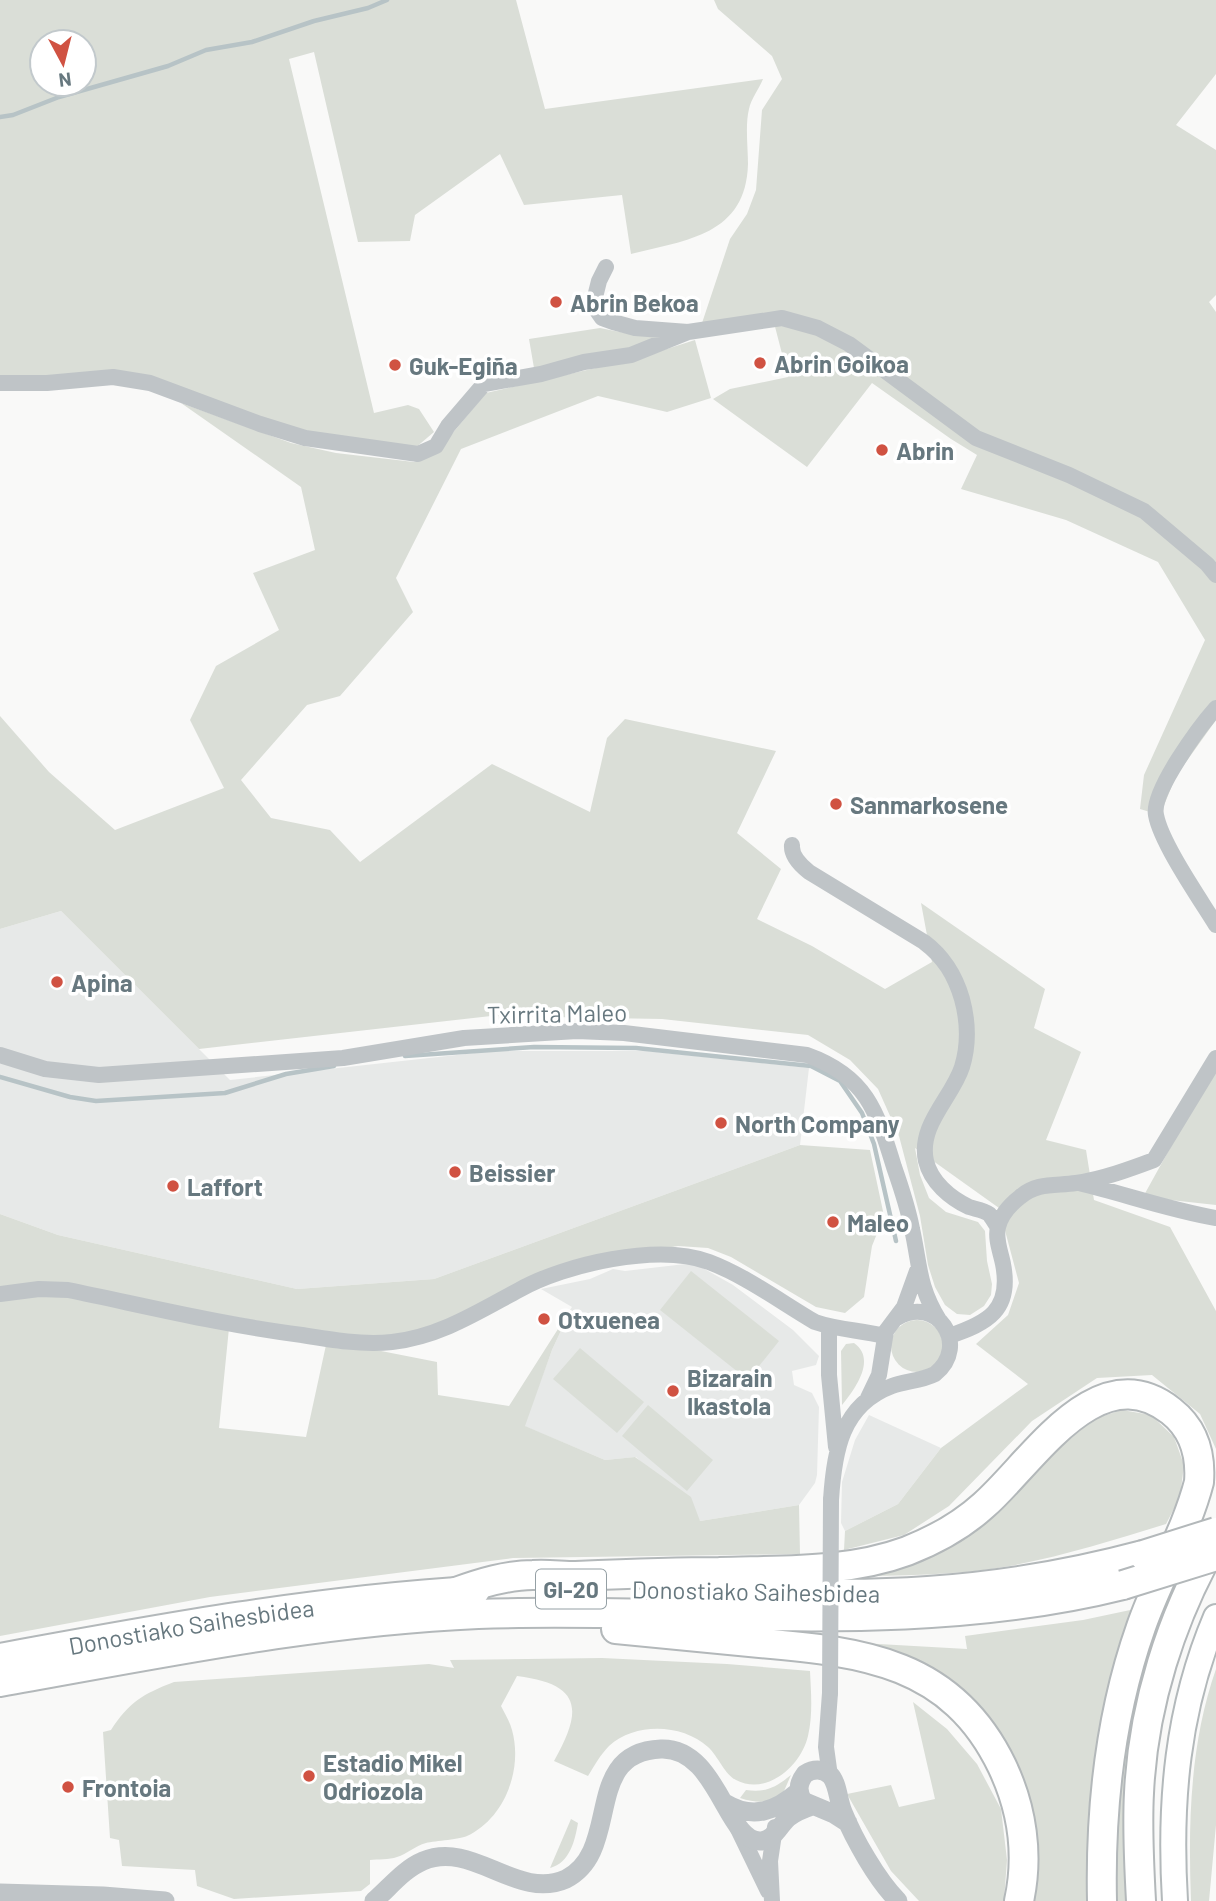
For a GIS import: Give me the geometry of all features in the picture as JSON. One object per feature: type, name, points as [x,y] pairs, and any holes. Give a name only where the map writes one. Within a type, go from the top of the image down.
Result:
[{"type":"highway","points":[[456,1592],[492,1580],[530,1575],[782,1570],[886,1558],[927,1542],[966,1520],[1000,1490],[1057,1429],[1091,1404],[1114,1396],[1126,1396],[1150,1400],[1161,1405],[1180,1419],[1192,1437],[1199,1459],[1199,1482],[1141,1627],[1121,1698],[1103,1815],[1102,1901]]},
{"type":"highway","name":"Donostiako Saihesbidea","points":[[0,1658],[234,1616],[338,1602],[456,1592],[582,1589],[840,1593],[926,1591],[1049,1577],[1143,1555],[1216,1532]]},
{"type":"highway","points":[[1141,1901],[1139,1792],[1149,1714],[1171,1636],[1191,1587],[1216,1539]]},
{"type":"highway","name":"Donostiako Saihesbidea","points":[[0,1682],[192,1647],[390,1621],[610,1612],[883,1617],[1015,1607],[1123,1585],[1216,1556]]},
{"type":"highway","points":[[517,1614],[548,1623],[848,1653],[897,1666],[926,1680],[979,1727],[996,1752],[1009,1781],[1016,1799],[1024,1849],[1019,1901]]},
{"type":"main road","points":[[1175,1901],[1171,1843],[1179,1751],[1194,1678],[1216,1617]]},
{"type":"street","points":[[606,267],[593,305],[602,318],[635,328],[688,331],[782,318],[818,328],[849,344],[976,438],[1069,475],[1144,511],[1216,575]]},
{"type":"street","points":[[0,383],[47,383],[113,377],[150,383],[304,438],[418,454],[436,446],[448,426],[484,384],[541,374],[584,362],[631,355],[688,331]]},
{"type":"street","points":[[1216,708],[1169,774],[1156,801],[1155,815],[1166,841],[1216,925]]},
{"type":"street","points":[[792,845],[795,856],[808,872],[937,951],[951,970],[967,1018],[962,1068],[932,1121],[926,1141],[926,1160],[934,1178],[946,1192],[968,1206],[988,1213],[998,1227],[1006,1284],[1003,1302],[983,1322],[949,1336]]},
{"type":"street","name":"Txirrita Maleo","points":[[0,1055],[53,1071],[99,1075],[343,1058],[464,1038],[577,1031],[624,1033],[807,1055],[847,1076],[874,1108],[909,1216],[925,1295],[939,1320]]},
{"type":"street","points":[[998,1227],[1004,1213],[1014,1202],[1034,1188],[1077,1182],[1154,1160],[1216,1058]]},
{"type":"street","points":[[1077,1182],[1129,1195],[1178,1212],[1216,1219]]},
{"type":"street","points":[[0,1294],[38,1289],[68,1290],[267,1331],[371,1344],[422,1337],[448,1328],[532,1282],[562,1271],[606,1261],[669,1256],[697,1259],[723,1268],[815,1322],[829,1327],[866,1331],[884,1341]]},
{"type":"street","points":[[836,1449],[853,1414],[868,1398],[879,1374],[889,1326],[897,1318],[910,1294],[918,1269]]},
{"type":"street","points":[[868,1398],[892,1386],[935,1374],[946,1363],[950,1351],[949,1336],[939,1320],[920,1312],[897,1318]]},
{"type":"street","points":[[736,1826],[754,1841],[765,1840],[774,1835],[803,1802],[801,1779],[820,1755],[826,1734],[830,1693],[831,1500],[836,1449],[829,1375],[829,1327]]},
{"type":"street","points":[[884,1341],[886,1359],[893,1370],[906,1378],[918,1379]]},
{"type":"street","points":[[826,1734],[833,1783],[848,1823],[874,1868],[898,1901]]},
{"type":"street","points":[[374,1901],[411,1866],[427,1859],[463,1859],[526,1885],[541,1886],[567,1879],[592,1855],[608,1788],[615,1773],[626,1761],[643,1751],[664,1749],[680,1753],[696,1763],[725,1803],[772,1900]]},
{"type":"street","points":[[810,1771],[819,1770],[833,1783]]},
{"type":"street","points":[[725,1803],[739,1810],[755,1813],[803,1802],[822,1806],[831,1800],[833,1783]]},
{"type":"street","points":[[803,1802],[848,1823]]},
{"type":"street","points":[[772,1900],[770,1874],[778,1816],[803,1802]]},
{"type":"street","points":[[0,1892],[165,1901]]},
{"type":"shaded area","points":[[0,0],[516,0],[545,109],[763,79],[749,109],[748,164],[745,188],[737,206],[725,220],[710,230],[673,244],[631,254],[622,195],[524,205],[500,154],[415,215],[410,241],[358,242],[314,52],[289,59],[374,413],[408,405],[419,409],[434,432],[414,449],[328,437],[283,426],[160,382],[0,380]]},
{"type":"shaded area","points":[[714,0],[1216,0],[1216,74],[1176,125],[1216,150],[1216,295],[1209,302],[1216,312],[1216,720],[1176,776],[1160,815],[1140,809],[1144,775],[1205,640],[1158,562],[1066,520],[961,489],[977,455],[872,383],[807,467],[713,399],[730,389],[788,377],[772,315],[702,323],[730,239],[747,214],[756,190],[762,110],[782,79],[772,56],[718,9]]},
{"type":"shaded area","points":[[600,328],[668,336],[623,352],[534,368],[529,339]]},
{"type":"shaded area","points":[[695,340],[711,398],[667,412],[598,396],[461,449],[396,578],[413,612],[340,696],[307,705],[241,780],[271,818],[330,830],[360,862],[492,764],[590,812],[607,738],[625,719],[776,751],[737,833],[781,869],[757,919],[812,946],[885,989],[932,962],[921,903],[1045,989],[1034,1028],[1081,1052],[1046,1140],[1086,1150],[1094,1200],[1170,1227],[1216,1311],[1216,1449],[1200,1414],[1152,1375],[1097,1378],[1032,1421],[949,1506],[904,1535],[844,1550],[845,1531],[898,1504],[941,1448],[1028,1384],[976,1344],[1008,1315],[1019,1283],[999,1208],[915,1148],[920,1175],[929,1198],[946,1212],[978,1222],[985,1231],[991,1295],[984,1306],[970,1315],[957,1314],[945,1305],[935,1287],[899,1136],[878,1089],[850,1060],[808,1035],[662,1019],[491,1016],[199,1049],[61,911],[0,929],[0,716],[49,772],[115,830],[224,788],[190,720],[216,666],[279,630],[253,573],[315,550],[301,487],[181,403],[291,443],[336,453],[414,462],[436,453],[486,393],[635,359]]},
{"type":"shaded area","points":[[61,911],[230,1080],[493,1051],[647,1051],[809,1068],[800,1145],[434,1279],[297,1289],[58,1235],[0,1214],[0,929]]},
{"type":"shaded area","points":[[1216,1065],[1216,1205],[1143,1197]]},
{"type":"shaded area","points":[[800,1145],[870,1150],[884,1216],[872,1246],[864,1297],[845,1313],[816,1307],[731,1257],[708,1248],[678,1246],[611,1257],[421,1334],[357,1339],[125,1297],[0,1289],[0,1214],[58,1235],[297,1289],[434,1279]]},
{"type":"shaded area","name":"Bizarain Ikastola","points":[[694,1263],[733,1285],[793,1330],[819,1356],[816,1365],[792,1371],[794,1385],[812,1393],[819,1407],[817,1475],[815,1483],[799,1505],[700,1521],[636,1457],[605,1460],[524,1426],[552,1350],[572,1307],[541,1289],[590,1279],[613,1269],[625,1271]]},
{"type":"shaded area","points":[[691,1271],[779,1341],[748,1380],[660,1310]]},
{"type":"shaded area","points":[[34,1295],[86,1298],[229,1328],[219,1428],[306,1437],[326,1345],[376,1350],[437,1362],[438,1395],[509,1406],[572,1307],[552,1350],[525,1426],[605,1460],[635,1457],[691,1497],[700,1521],[799,1505],[800,1554],[513,1558],[210,1597],[0,1636],[0,1299]]},
{"type":"shaded area","points":[[917,1320],[936,1327],[943,1346],[936,1365],[917,1372],[898,1365],[891,1346],[898,1327]]},
{"type":"shaded area","points":[[854,1343],[861,1350],[864,1365],[858,1383],[842,1405],[841,1351],[846,1344]]},
{"type":"shaded area","points":[[580,1348],[644,1402],[617,1433],[553,1379]]},
{"type":"shaded area","points":[[648,1405],[713,1460],[687,1491],[622,1436]]},
{"type":"shaded area","points":[[1122,1410],[1151,1415],[1174,1437],[1184,1465],[1180,1497],[1166,1524],[1069,1553],[1010,1566],[948,1573],[844,1577],[935,1552],[1094,1419]]},
{"type":"shaded area","points":[[869,1415],[941,1448],[898,1504],[845,1531],[841,1523],[842,1482],[855,1440]]},
{"type":"shaded area","points":[[1135,1609],[1098,1752],[1088,1844],[1088,1901],[1031,1901],[1011,1758],[861,1643],[967,1649],[965,1636],[1083,1620]]},
{"type":"shaded area","name":"Estadio Mikel Odriozola","points":[[602,1658],[810,1671],[811,1720],[804,1747],[798,1758],[781,1775],[771,1781],[748,1784],[732,1778],[712,1751],[697,1739],[672,1730],[645,1730],[620,1738],[609,1746],[588,1776],[554,1761],[570,1727],[571,1702],[565,1693],[554,1685],[517,1676],[501,1706],[512,1730],[515,1760],[513,1776],[501,1805],[480,1828],[467,1836],[426,1843],[394,1858],[370,1860],[370,1884],[361,1891],[234,1899],[197,1886],[195,1870],[122,1866],[119,1840],[110,1838],[103,1732],[111,1730],[124,1712],[138,1700],[174,1682],[429,1664],[454,1668],[450,1660]]},
{"type":"shaded area","points":[[1216,1669],[1216,1825],[1209,1901],[1191,1901],[1190,1842],[1196,1754],[1207,1697]]},
{"type":"shaded area","points":[[1138,1673],[1124,1787],[1127,1901],[1112,1901],[1118,1774]]},
{"type":"shaded area","points":[[913,1702],[947,1729],[977,1764],[1001,1809],[1007,1860],[1004,1901],[919,1901],[891,1871],[847,1794],[891,1785],[899,1807],[935,1799]]},
{"type":"shaded area","points":[[791,1775],[781,1798],[760,1802],[740,1798],[746,1790],[770,1788]]},
{"type":"shaded area","points":[[571,1819],[578,1823],[570,1850],[562,1861],[550,1868]]},
{"type":"waterway","points":[[0,117],[168,66],[206,50],[252,42],[387,0]]},
{"type":"waterway","points":[[405,1056],[534,1047],[636,1048],[811,1066],[840,1081],[862,1113],[874,1144],[896,1241]]},
{"type":"waterway","points":[[0,1077],[70,1097],[96,1101],[225,1093],[286,1074],[334,1066]]},
{"type":"place","name":"Abrin Bekoa","points":[[556,302]]},
{"type":"place","name":"Abrin Goikoa","points":[[760,363]]},
{"type":"place","name":"Guk-Egiña","points":[[395,365]]},
{"type":"place","name":"Abrin","points":[[882,450]]},
{"type":"place","name":"Sanmarkosene","points":[[836,804]]},
{"type":"place","name":"Apina","points":[[57,982]]},
{"type":"place","name":"North Company","points":[[721,1123]]},
{"type":"place","name":"Beissier","points":[[455,1172]]},
{"type":"place","name":"Laffort","points":[[173,1186]]},
{"type":"place","name":"Maleo","points":[[833,1222]]},
{"type":"place","name":"Otxuenea","points":[[544,1319]]},
{"type":"place","name":"Bizarain Ikastola","points":[[673,1391]]},
{"type":"place","name":"Estadio Mikel Odriozola","points":[[309,1776]]},
{"type":"place","name":"Frontoia","points":[[68,1787]]}]
